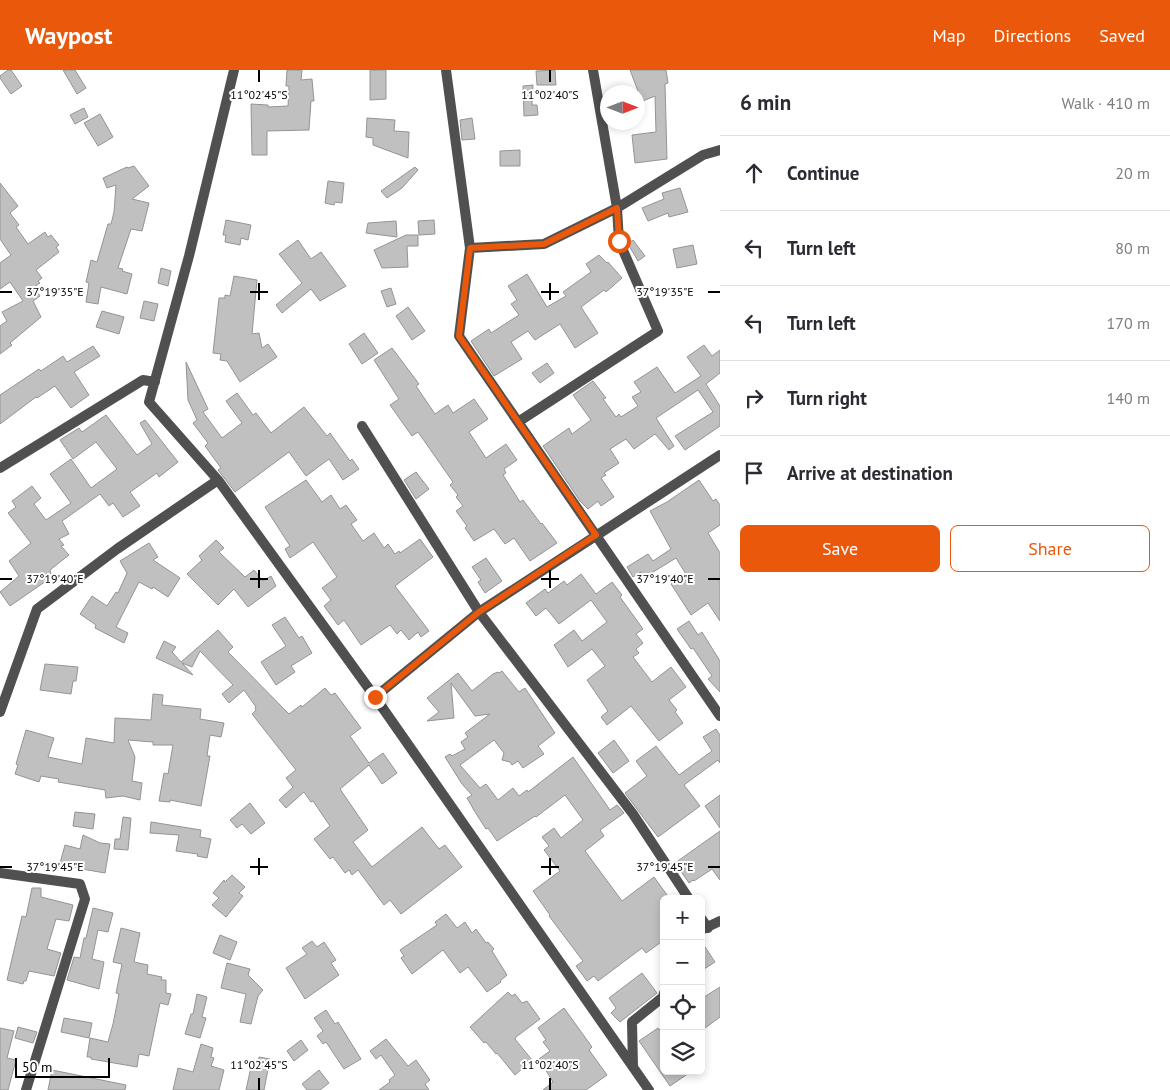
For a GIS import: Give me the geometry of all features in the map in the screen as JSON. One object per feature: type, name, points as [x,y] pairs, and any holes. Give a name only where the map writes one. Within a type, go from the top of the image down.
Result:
[{"type":"street","points":[[234,70],[189,256],[149,402],[218,480],[375,697],[649,1090]]},
{"type":"street","points":[[446,70],[470,248],[459,336],[720,716]]},
{"type":"street","points":[[518,422],[658,331],[619,241],[617,208],[593,70]]},
{"type":"street","points":[[470,248],[544,244],[617,208],[703,155],[720,150]]},
{"type":"street","points":[[0,468],[143,380],[155,382]]},
{"type":"street","points":[[362,426],[479,612],[633,814],[686,895]]},
{"type":"street","points":[[375,697],[479,612],[719,456]]},
{"type":"street","points":[[0,712],[37,609],[116,549],[218,480]]},
{"type":"street","points":[[0,873],[80,884],[85,899],[26,1090]]},
{"type":"street","points":[[705,928],[720,921]]},
{"type":"street","points":[[633,1068],[632,1022],[660,999]]},
{"type":"building","points":[[8,70],[11,70],[22,86],[11,94],[0,78]]},
{"type":"building","points":[[63,70],[75,70],[86,88],[77,94]]},
{"type":"building","points":[[287,70],[302,70],[301,80],[312,79],[314,101],[311,101],[309,130],[267,131],[267,155],[252,155],[251,104],[268,105],[268,107],[288,106],[289,86],[286,86]]},
{"type":"building","points":[[370,70],[386,70],[386,99],[370,100]]},
{"type":"building","points":[[555,70],[556,85],[537,85],[536,71]]},
{"type":"building","points":[[630,70],[666,70],[668,83],[665,84],[667,159],[635,163],[632,135],[656,132],[655,96],[645,100],[645,85],[636,85]]},
{"type":"building","points":[[533,85],[532,105],[537,105],[538,115],[524,116],[523,86]]},
{"type":"building","points":[[84,108],[88,117],[75,124],[70,115]]},
{"type":"building","points":[[100,114],[113,137],[98,146],[84,123]]},
{"type":"building","points":[[367,118],[395,120],[394,131],[409,132],[408,158],[373,145],[373,138],[366,137]]},
{"type":"building","points":[[472,118],[475,139],[462,140],[460,120]]},
{"type":"building","points":[[520,150],[520,166],[500,166],[500,151]]},
{"type":"building","points":[[134,166],[149,186],[132,199],[149,203],[142,231],[131,229],[118,268],[132,274],[127,294],[101,287],[98,304],[86,302],[89,283],[86,282],[91,260],[97,262],[108,224],[111,224],[114,212],[116,185],[107,188],[103,178],[127,167]]},
{"type":"building","points":[[415,167],[418,170],[402,188],[387,198],[381,191]]},
{"type":"building","points":[[328,181],[344,183],[342,203],[335,202],[334,205],[325,203]]},
{"type":"building","points":[[0,183],[18,206],[10,213],[19,225],[16,227],[28,244],[45,232],[48,237],[51,235],[59,245],[56,247],[59,252],[36,270],[42,278],[38,281],[40,283],[34,287],[40,296],[33,301],[41,317],[0,354],[0,326],[7,321],[2,312],[23,301],[10,282],[0,289],[0,263],[11,255],[0,239]]},
{"type":"building","points":[[680,188],[688,212],[669,217],[668,213],[648,221],[642,208],[664,199],[662,193]]},
{"type":"building","points":[[226,220],[251,225],[248,240],[241,238],[240,245],[225,242],[226,235],[223,235]]},
{"type":"building","points":[[434,220],[435,234],[419,235],[418,221]]},
{"type":"building","points":[[396,221],[397,237],[366,233],[368,223]]},
{"type":"building","points":[[406,235],[418,235],[418,246],[407,246],[408,267],[382,268],[374,250]]},
{"type":"building","points":[[298,240],[311,259],[321,252],[346,286],[320,301],[311,289],[282,313],[276,305],[302,283],[279,254]]},
{"type":"building","points":[[633,240],[645,256],[638,261],[628,244]]},
{"type":"building","points":[[693,245],[697,264],[677,268],[673,249]]},
{"type":"building","points":[[599,255],[622,278],[606,292],[604,290],[581,307],[598,333],[575,348],[560,324],[535,340],[528,331],[511,342],[522,359],[494,376],[471,341],[489,329],[491,333],[519,315],[511,304],[517,300],[508,286],[527,274],[547,307],[566,296],[563,292],[591,272],[586,264]]},
{"type":"building","points":[[161,268],[171,271],[168,286],[158,283]]},
{"type":"building","points":[[234,276],[257,280],[252,334],[259,333],[262,348],[268,344],[277,357],[240,382],[227,361],[220,360],[221,354],[213,353],[219,298],[225,298],[225,295],[230,296]]},
{"type":"building","points":[[391,288],[396,304],[387,307],[381,291]]},
{"type":"building","points":[[144,301],[158,304],[154,321],[140,318]]},
{"type":"building","points":[[408,307],[425,331],[412,340],[396,316]]},
{"type":"building","points":[[102,311],[124,317],[119,334],[96,327]]},
{"type":"building","points":[[364,333],[378,353],[362,364],[349,344]]},
{"type":"building","points":[[704,345],[712,356],[720,350],[720,373],[706,384],[720,406],[720,426],[685,450],[675,436],[713,412],[698,390],[656,418],[674,446],[669,450],[655,434],[634,449],[626,439],[610,449],[619,463],[604,473],[606,475],[601,478],[614,497],[601,506],[598,501],[588,509],[580,501],[543,446],[569,428],[572,434],[591,420],[573,395],[593,381],[606,398],[603,399],[616,417],[619,414],[621,417],[638,406],[632,397],[641,392],[634,382],[657,367],[675,393],[701,376],[687,357]]},
{"type":"building","points":[[93,346],[100,356],[74,372],[89,395],[71,408],[55,386],[36,397],[0,424],[0,395],[39,369],[41,371],[63,356],[67,362]]},
{"type":"building","points":[[392,348],[419,384],[416,386],[435,414],[448,405],[453,413],[474,399],[488,419],[469,432],[486,458],[506,444],[517,460],[504,469],[506,473],[503,475],[520,502],[523,500],[557,543],[530,561],[514,538],[505,544],[494,529],[474,541],[465,528],[467,526],[456,511],[463,506],[456,497],[458,495],[450,485],[453,482],[418,432],[412,436],[390,405],[399,399],[374,360]]},
{"type":"building","points":[[186,362],[208,409],[203,412],[222,438],[242,423],[226,401],[237,393],[253,415],[256,413],[271,433],[304,407],[327,436],[330,433],[350,461],[352,459],[359,469],[343,480],[329,459],[306,476],[289,452],[235,492],[218,470],[221,468],[205,446],[208,443],[193,423],[197,420],[188,400]]},
{"type":"building","points":[[547,363],[554,373],[540,383],[532,373]]},
{"type":"building","points":[[106,415],[137,455],[152,444],[140,423],[145,420],[178,462],[159,477],[157,473],[130,492],[140,506],[123,517],[113,503],[109,506],[100,494],[62,521],[69,534],[59,539],[64,545],[61,546],[69,555],[50,570],[51,573],[47,576],[49,579],[10,606],[0,592],[19,576],[9,561],[31,543],[8,513],[16,507],[12,501],[32,486],[41,498],[34,504],[46,520],[71,503],[50,474],[71,459],[91,488],[117,469],[96,442],[73,459],[60,440],[79,428],[82,432]]},
{"type":"building","points":[[416,472],[429,489],[416,499],[404,480]]},
{"type":"building","points":[[306,480],[322,502],[331,495],[340,509],[346,505],[357,520],[351,524],[363,541],[374,533],[384,548],[388,544],[395,554],[399,551],[400,553],[420,539],[433,557],[395,586],[429,631],[421,637],[418,632],[409,640],[401,630],[397,634],[390,625],[361,645],[344,620],[338,625],[324,606],[331,600],[322,588],[337,577],[313,542],[290,558],[285,549],[290,546],[265,507]]},
{"type":"building","points":[[699,480],[713,501],[716,499],[720,505],[720,525],[708,533],[720,553],[720,621],[708,603],[691,615],[671,584],[686,574],[676,558],[645,577],[641,572],[633,577],[627,567],[648,554],[653,561],[671,549],[650,511]]},
{"type":"building","points":[[216,540],[224,548],[219,552],[245,577],[254,570],[263,581],[271,576],[276,586],[248,607],[234,589],[218,605],[187,574],[202,560],[199,556]]},
{"type":"building","points":[[149,543],[158,557],[153,560],[180,578],[168,597],[153,587],[152,589],[139,582],[116,627],[128,633],[124,643],[95,628],[96,625],[80,614],[92,596],[107,606],[116,592],[118,593],[127,573],[120,561]]},
{"type":"building","points":[[486,558],[502,581],[485,593],[478,582],[481,580],[472,567]]},
{"type":"building","points":[[581,574],[596,594],[612,582],[622,595],[620,597],[643,629],[636,634],[643,643],[636,649],[639,653],[633,657],[652,682],[671,667],[686,687],[669,700],[677,710],[675,712],[683,723],[659,741],[631,706],[607,725],[601,717],[608,711],[587,680],[605,666],[592,649],[568,667],[554,645],[574,630],[582,641],[607,622],[591,600],[559,624],[546,608],[536,616],[526,603],[545,589],[548,593],[564,581],[567,585]]},
{"type":"building","points":[[285,617],[299,638],[302,636],[312,653],[291,666],[295,672],[276,685],[261,662],[286,646],[272,625]]},
{"type":"building","points":[[689,621],[698,635],[702,632],[720,661],[720,692],[708,679],[712,676],[677,629]]},
{"type":"building","points":[[218,630],[233,647],[228,652],[289,714],[301,705],[302,707],[325,688],[331,695],[335,693],[361,728],[350,736],[369,763],[383,753],[397,773],[382,784],[369,765],[340,789],[368,830],[353,842],[372,867],[422,827],[439,849],[445,845],[462,867],[401,914],[390,900],[384,905],[358,870],[352,875],[349,870],[345,873],[333,857],[330,859],[314,839],[330,826],[313,801],[311,802],[304,792],[286,808],[279,800],[293,787],[286,778],[296,770],[252,714],[256,707],[244,690],[229,703],[222,694],[233,685],[200,651],[192,667],[182,663],[193,675],[156,658],[164,641],[176,647],[172,652],[181,662]]},
{"type":"building","points":[[45,664],[78,667],[76,681],[73,681],[71,694],[40,690]]},
{"type":"building","points":[[502,671],[519,692],[525,688],[555,733],[538,746],[544,754],[523,768],[518,761],[512,765],[510,762],[502,760],[504,753],[494,740],[460,765],[480,788],[486,784],[498,800],[513,788],[519,796],[527,790],[528,792],[573,757],[610,810],[617,805],[624,813],[600,830],[604,836],[585,851],[622,901],[654,877],[667,895],[660,895],[660,943],[646,953],[642,948],[598,981],[594,976],[587,981],[576,966],[583,961],[549,916],[533,891],[560,871],[544,850],[549,846],[542,837],[554,828],[561,838],[583,820],[565,795],[536,817],[497,841],[488,828],[486,829],[475,812],[467,798],[472,795],[462,784],[445,757],[450,754],[452,756],[465,749],[461,742],[468,737],[465,733],[490,714],[475,716],[451,683],[454,718],[427,721],[439,712],[427,698],[458,673],[472,691],[493,674]]},
{"type":"building","points":[[153,694],[163,695],[162,705],[201,709],[200,719],[224,723],[221,737],[210,735],[207,756],[210,756],[201,806],[170,800],[170,802],[159,801],[164,773],[168,774],[173,745],[153,745],[153,742],[128,740],[135,757],[132,781],[142,783],[140,800],[123,796],[106,798],[105,790],[58,782],[59,779],[41,776],[39,782],[15,774],[26,730],[54,738],[48,757],[82,764],[86,738],[114,743],[115,718],[151,720]]},
{"type":"building","points":[[716,729],[720,735],[720,763],[718,760],[684,785],[700,806],[658,837],[625,793],[647,776],[636,761],[656,746],[679,775],[712,751],[703,737]]},
{"type":"building","points":[[614,740],[629,761],[613,773],[598,753]]},
{"type":"building","points":[[720,795],[720,828],[705,806]]},
{"type":"building","points":[[250,803],[265,823],[251,834],[242,824],[237,828],[230,820]]},
{"type":"building","points":[[75,812],[95,814],[93,829],[73,826]]},
{"type":"building","points":[[123,817],[131,818],[128,850],[114,849],[115,839],[120,839]]},
{"type":"building","points":[[151,822],[201,830],[200,837],[211,839],[207,858],[197,856],[198,854],[176,851],[179,835],[150,833]]},
{"type":"building","points":[[720,831],[720,880],[712,869],[689,883],[675,863]]},
{"type":"building","points":[[83,835],[100,843],[110,844],[105,873],[60,863],[65,845],[80,849]]},
{"type":"building","points":[[232,875],[245,887],[239,893],[243,896],[226,917],[212,905],[219,898],[213,893],[224,880],[225,882]]},
{"type":"building","points":[[32,888],[41,888],[41,897],[73,905],[69,921],[56,919],[47,949],[61,953],[54,976],[29,971],[23,984],[7,980],[22,916],[26,917]]},
{"type":"building","points":[[93,908],[113,913],[108,932],[98,930],[92,959],[104,962],[99,989],[67,980],[74,957],[80,958]]},
{"type":"building","points":[[446,914],[457,928],[465,922],[472,933],[476,929],[486,943],[488,942],[494,949],[492,951],[507,975],[487,992],[468,967],[460,973],[443,950],[412,974],[401,958],[404,956],[400,950],[437,925],[435,922]]},
{"type":"building","points":[[121,928],[140,933],[134,962],[148,965],[147,974],[162,977],[161,980],[166,980],[166,993],[171,994],[168,1005],[160,1003],[149,1056],[139,1054],[137,1067],[87,1057],[90,1038],[108,1042],[113,1024],[119,994],[116,993],[122,964],[113,962]]},
{"type":"building","points":[[220,935],[237,942],[230,960],[213,953]]},
{"type":"building","points":[[312,941],[317,947],[324,942],[336,960],[331,963],[339,975],[305,999],[286,968],[307,954],[302,948]]},
{"type":"building","points":[[705,947],[715,962],[705,968]]},
{"type":"building","points":[[227,963],[250,969],[248,975],[263,990],[258,996],[251,1024],[240,1022],[246,994],[221,988]]},
{"type":"building","points":[[642,973],[657,993],[620,1022],[611,1013],[616,1008],[609,998]]},
{"type":"building","points":[[720,987],[720,1017],[705,1028],[705,996]]},
{"type":"building","points":[[508,992],[512,996],[515,994],[522,1003],[527,1001],[540,1019],[515,1039],[532,1060],[515,1075],[497,1053],[486,1042],[484,1043],[470,1027]]},
{"type":"building","points":[[197,994],[207,997],[202,1017],[206,1018],[200,1038],[185,1034],[191,1014],[193,1014]]},
{"type":"building","points":[[564,1008],[592,1047],[589,1050],[607,1075],[586,1090],[543,1090],[553,1082],[539,1059],[550,1051],[543,1042],[546,1040],[538,1028]]},
{"type":"building","points":[[326,1010],[335,1024],[338,1022],[361,1059],[344,1069],[326,1042],[323,1044],[317,1036],[323,1031],[314,1018]]},
{"type":"building","points":[[64,1018],[92,1023],[89,1038],[61,1032]]},
{"type":"building","points":[[18,1027],[37,1032],[33,1043],[15,1038]]},
{"type":"building","points":[[0,1028],[14,1031],[7,1058],[16,1060],[8,1090],[0,1090]]},
{"type":"building","points":[[658,1028],[660,1071],[639,1041]]},
{"type":"building","points":[[386,1039],[408,1066],[416,1060],[430,1080],[425,1084],[429,1090],[379,1090],[390,1082],[389,1080],[395,1075],[381,1055],[376,1059],[370,1051]]},
{"type":"building","points":[[301,1040],[308,1050],[294,1061],[287,1051]]},
{"type":"building","points":[[201,1044],[213,1048],[211,1057],[214,1058],[211,1066],[224,1070],[219,1090],[173,1090],[178,1068],[193,1072]]},
{"type":"building","points":[[259,1057],[270,1059],[264,1090],[246,1090],[251,1067],[257,1066]]},
{"type":"building","points":[[52,1070],[126,1085],[125,1090],[48,1090]]},
{"type":"building","points":[[319,1070],[329,1083],[320,1090],[307,1090],[302,1084]]},
{"type":"building","points":[[662,1075],[686,1075],[670,1086]]},
{"type":"route","points":[[375,697],[479,612],[596,535],[459,336],[470,248],[544,244],[617,208],[619,241]]}]
